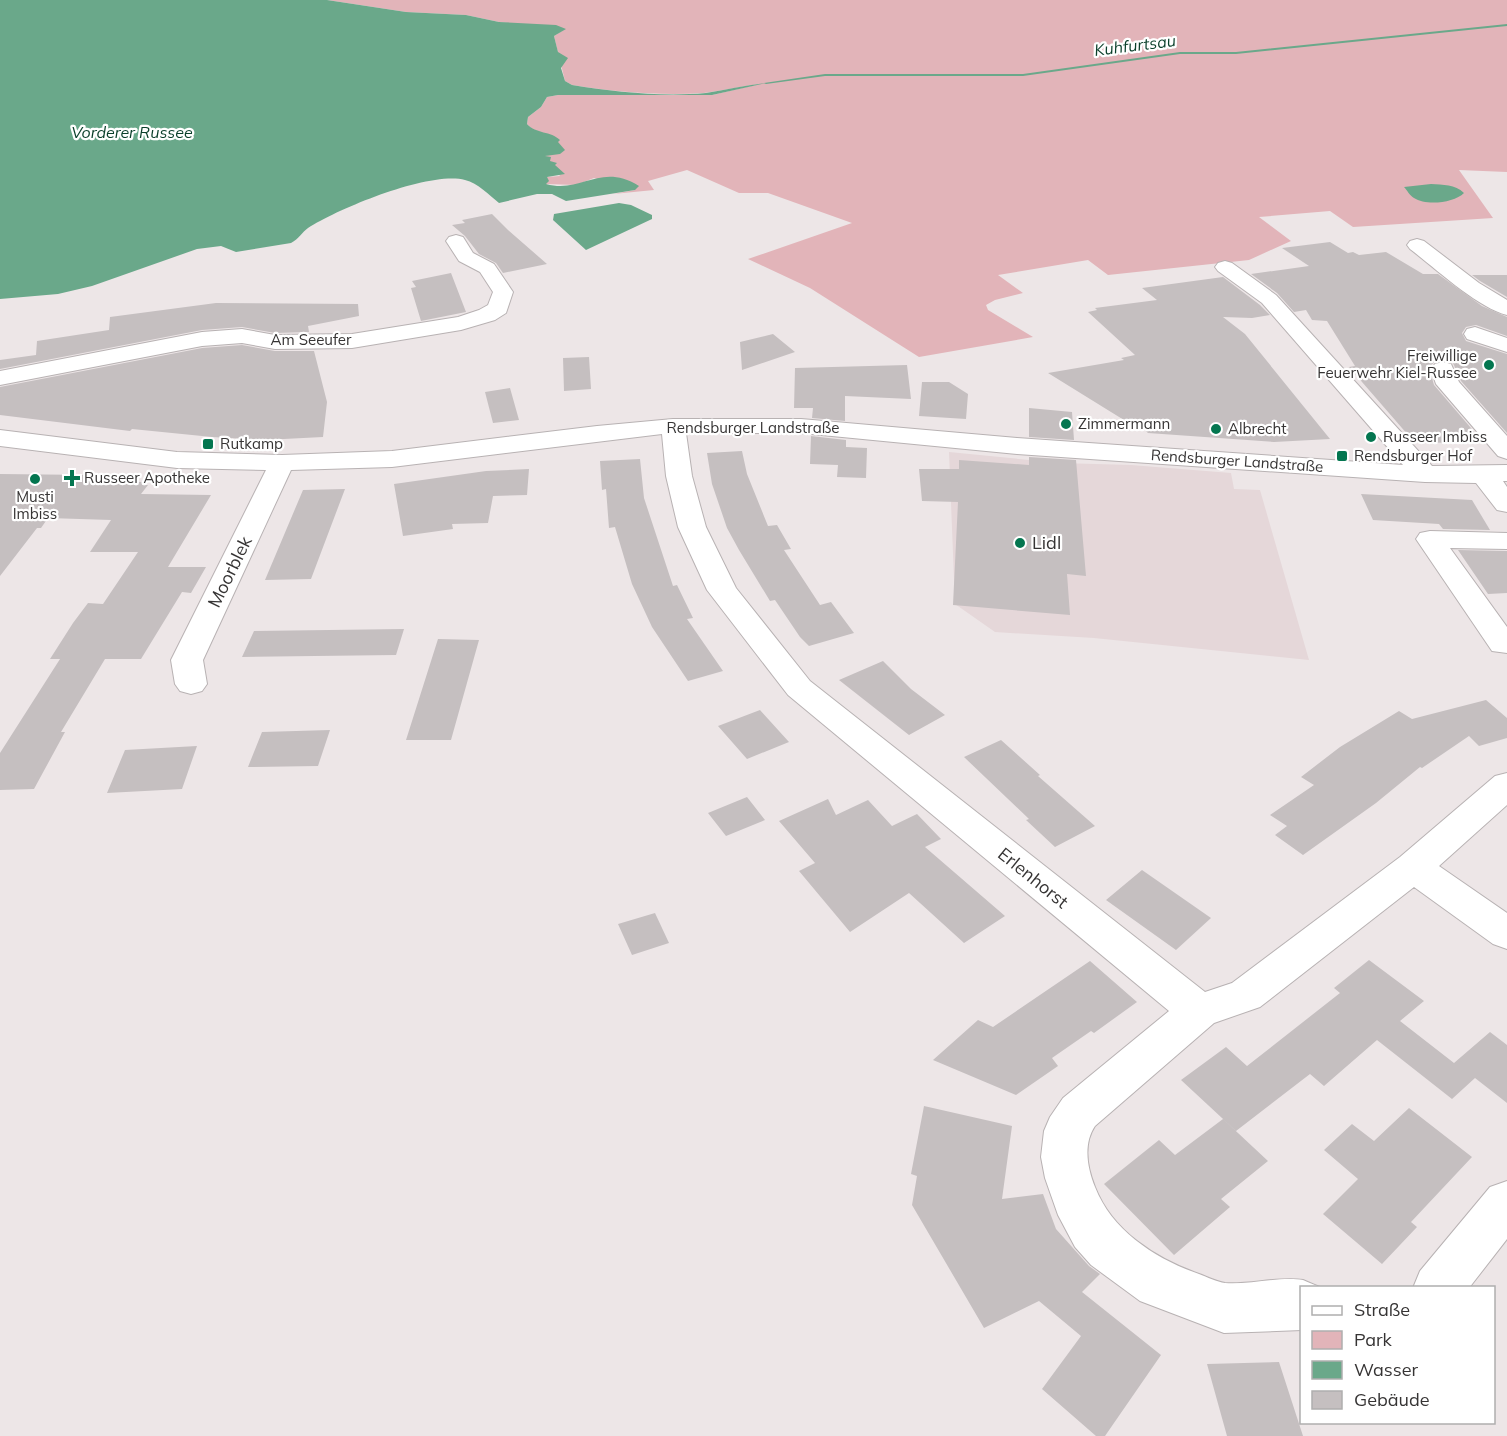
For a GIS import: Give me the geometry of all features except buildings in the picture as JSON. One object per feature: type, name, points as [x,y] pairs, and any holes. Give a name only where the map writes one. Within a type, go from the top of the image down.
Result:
[{"type":"street","name":"Am Seeufer","points":[[0,378],[202,339],[242,336],[275,342],[352,341],[461,323],[487,315],[498,308],[503,292],[487,268],[466,257],[456,241]]},
{"type":"street","points":[[1417,245],[1472,287],[1507,309]]},
{"type":"street","points":[[1225,267],[1269,299],[1425,474]]},
{"type":"street","points":[[242,336],[335,330]]},
{"type":"street","points":[[1475,334],[1507,345]]},
{"type":"street","points":[[1443,369],[1448,384],[1507,451]]},
{"type":"street","name":"Rendsburger Landstraße","points":[[0,439],[177,460],[282,463],[392,459],[597,433],[674,426],[801,426],[1017,446],[1425,474],[1495,474]]},
{"type":"street","name":"Erlenhorst","points":[[674,426],[679,476],[692,527],[722,590],[799,688],[1199,1011]]},
{"type":"street","name":"Moorblek","points":[[191,684],[187,660],[282,463]]},
{"type":"street","points":[[1495,474],[1507,504]]},
{"type":"street","points":[[1503,644],[1430,539],[1507,541]]},
{"type":"street","points":[[1300,1305],[1224,1308],[1157,1284],[1108,1248],[1092,1231],[1074,1198],[1064,1157],[1066,1131],[1079,1113],[1199,1011],[1246,995],[1413,867],[1507,785]]},
{"type":"street","points":[[1413,867],[1507,933]]},
{"type":"street","points":[[1438,1286],[1507,1203]]},
{"type":"shaded area","points":[[949,452],[1060,463],[1131,465],[1231,473],[1234,489],[1260,490],[1309,660],[1094,638],[995,632],[955,604]]},
{"type":"green space","points":[[327,0],[1507,0],[1507,172],[1459,170],[1493,218],[1353,227],[1330,211],[1259,217],[1291,241],[1249,260],[1108,275],[1088,260],[998,275],[1023,293],[995,300],[986,305],[988,310],[1033,337],[919,357],[810,288],[748,259],[852,223],[768,193],[739,193],[687,170],[648,181],[654,190],[613,194],[635,190],[594,178],[576,185],[546,184],[547,177],[560,176],[544,156],[555,153],[542,133],[527,124],[528,117],[541,107],[547,97],[558,95],[712,95],[760,84],[704,93],[671,94],[572,85],[565,81],[554,36],[565,29],[499,22],[466,15],[406,12]]},
{"type":"water","name":"Vorderer Russee","points":[[0,0],[327,0],[406,12],[466,15],[499,22],[556,25],[566,29],[554,36],[558,52],[568,58],[561,68],[565,81],[572,85],[622,92],[673,94],[706,93],[766,83],[712,95],[558,95],[547,97],[541,107],[528,117],[527,124],[556,137],[565,150],[560,154],[545,156],[551,157],[550,161],[557,163],[555,165],[565,174],[547,177],[549,181],[546,184],[570,185],[602,177],[613,177],[625,179],[639,186],[635,190],[566,201],[552,194],[537,194],[499,203],[483,190],[465,180],[430,181],[385,193],[341,211],[308,228],[291,243],[236,252],[221,246],[197,249],[92,286],[58,294],[0,299]]},
{"type":"water","points":[[1431,184],[1453,186],[1464,193],[1454,199],[1432,203],[1413,197],[1404,187]]},
{"type":"water","points":[[619,203],[631,205],[652,215],[652,219],[586,250],[553,220],[554,214]]},
{"type":"waterway","name":"Kuhfurtsau","points":[[766,83],[825,75],[1023,75],[1180,53],[1236,53],[1507,25]]},
{"type":"place","name":"Freiwillige Feuerwehr Kiel-Russee","points":[[1489,365]]},
{"type":"place","name":"Zimmermann","points":[[1066,424]]},
{"type":"place","name":"Albrecht","points":[[1216,429]]},
{"type":"place","name":"Russeer Imbiss","points":[[1371,437]]},
{"type":"place","name":"Rutkamp","points":[[208,444]]},
{"type":"place","name":"Rendsburger Hof","points":[[1342,456]]},
{"type":"place","name":"Russeer Apotheke","points":[[72,478]]},
{"type":"place","name":"Musti Imbiss","points":[[35,479]]},
{"type":"place","name":"Lidl","points":[[1020,543]]}]
